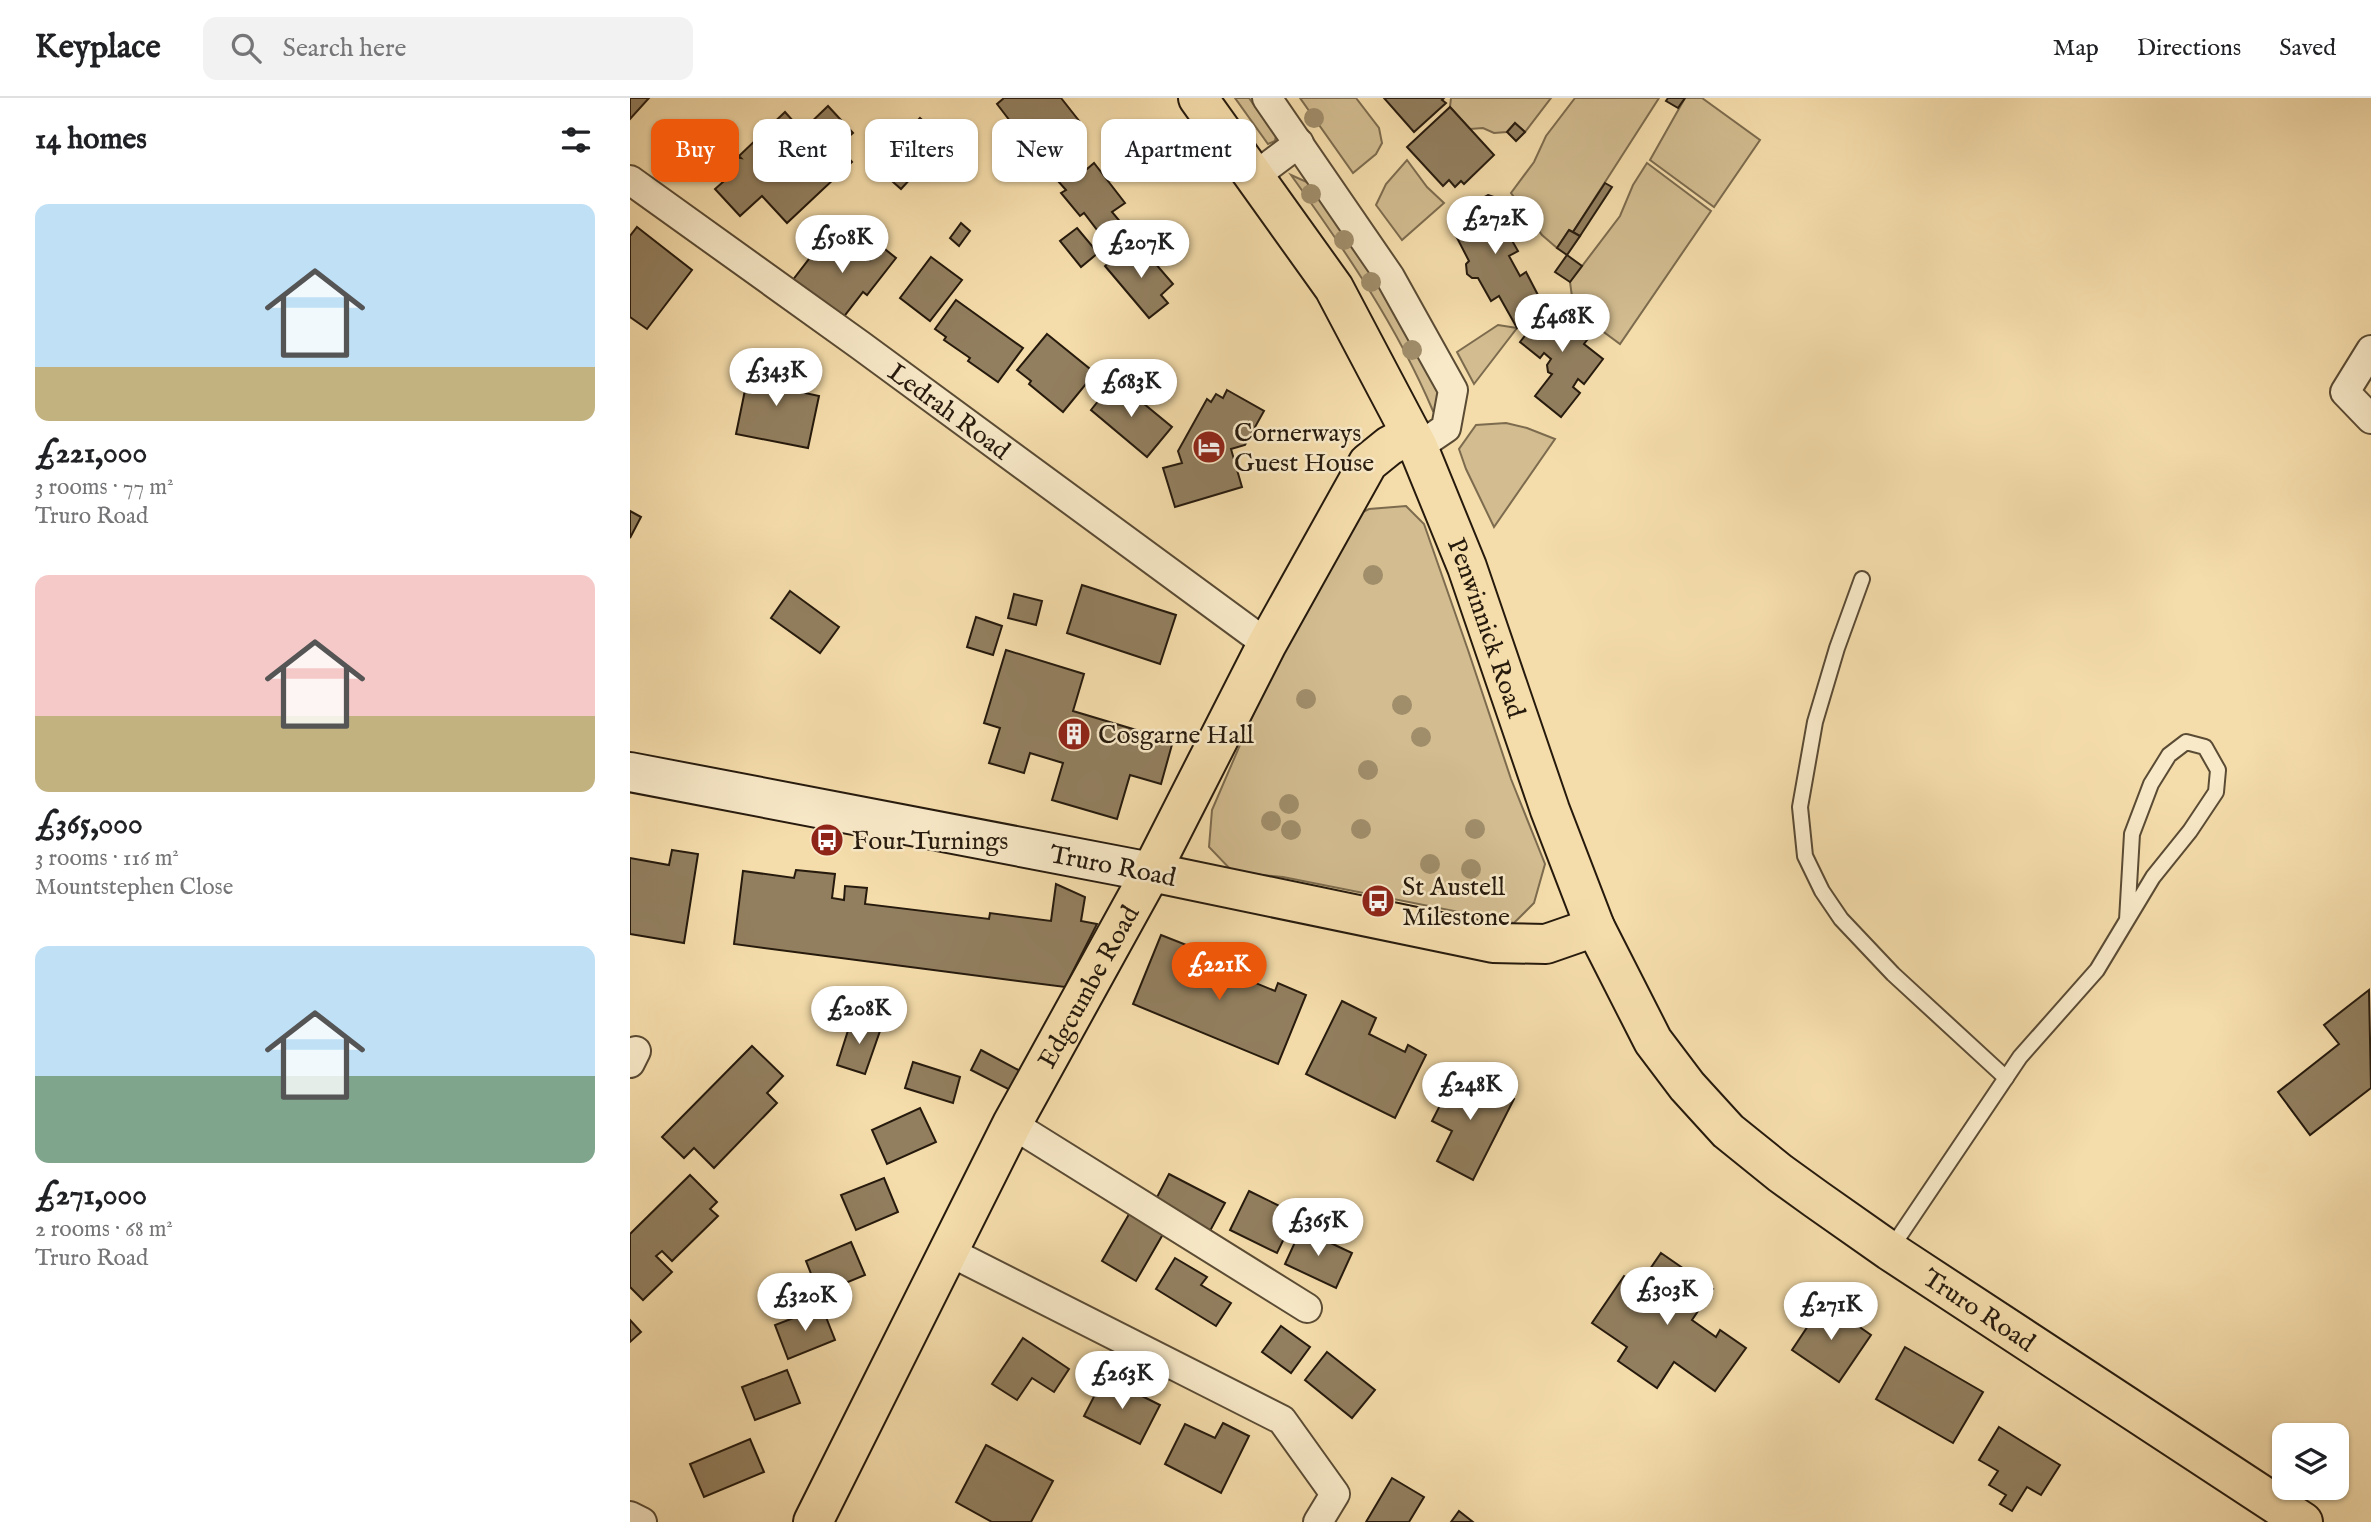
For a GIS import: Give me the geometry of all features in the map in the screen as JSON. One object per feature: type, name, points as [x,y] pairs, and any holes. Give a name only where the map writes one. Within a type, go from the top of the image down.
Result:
[{"type":"main road","name":"Penwinnick Road","points":[[1198,98],[1213,119]]},
{"type":"main road","name":"Penwinnick Road","points":[[1256,177],[1334,288],[1414,441],[1467,567],[1550,810]]},
{"type":"main road","name":"Edgcumbe Road","points":[[813,1522],[1012,1124],[1151,872],[1267,644],[1368,463],[1389,446],[1414,441]]},
{"type":"main road","name":"Truro Road","points":[[630,772],[1151,872],[1493,943],[1546,944],[1594,927]]},
{"type":"main road","name":"Truro Road","points":[[1550,810],[1594,927],[1653,1041],[1695,1095],[1728,1130],[1780,1173],[1890,1251],[2303,1522]]},
{"type":"street","points":[[1267,98],[1390,276],[1453,390],[1446,428],[1414,441]]},
{"type":"street","points":[[1256,175],[1299,143]]},
{"type":"street","name":"Ledrah Road","points":[[630,180],[1267,644]]},
{"type":"street","points":[[2371,350],[2345,391],[2371,419]]},
{"type":"street","points":[[1012,1124],[1307,1308]]},
{"type":"street","points":[[948,1251],[1282,1420],[1335,1494],[1318,1522]]},
{"type":"street","points":[[630,1516],[642,1522]]},
{"type":"lane","points":[[1863,579],[1837,648],[1815,722],[1800,807],[1805,856],[1822,891],[1841,919],[1893,974],[2006,1079]]},
{"type":"lane","points":[[1890,1251],[2020,1057],[2097,970],[2153,877],[2190,831],[2216,792],[2218,770],[2205,747],[2186,742],[2169,755],[2151,785],[2132,834],[2127,920]]},
{"type":"shaded area","points":[[1235,98],[1249,98],[1276,136],[1275,141],[1268,144],[1256,127],[1256,119],[1250,119]]},
{"type":"shaded area","points":[[1300,98],[1356,98],[1379,128],[1382,143],[1376,154],[1353,173]]},
{"type":"shaded area","points":[[1451,98],[1551,98],[1525,132],[1515,123],[1507,132],[1494,133],[1483,128],[1470,129],[1450,107]]},
{"type":"shaded area","points":[[1575,98],[1659,98],[1573,232],[1569,230],[1557,248],[1542,235],[1511,193],[1534,162],[1546,136]]},
{"type":"shaded area","points":[[1685,98],[1702,98],[1760,140],[1714,207],[1650,160]]},
{"type":"shaded area","points":[[1407,160],[1427,187],[1444,203],[1402,240],[1376,205],[1386,184]]},
{"type":"shaded area","points":[[1647,163],[1711,211],[1620,344],[1597,327],[1580,305],[1573,304],[1570,282],[1620,216],[1633,185]]},
{"type":"shaded area","points":[[1291,175],[1309,183],[1384,290],[1440,390],[1440,407],[1433,411],[1403,349],[1369,289]]},
{"type":"shaded area","points":[[1498,325],[1517,328],[1474,384],[1457,352]]},
{"type":"shaded area","points":[[1506,423],[1555,439],[1494,527],[1459,449],[1476,425]]},
{"type":"shaded area","points":[[1406,506],[1424,524],[1511,779],[1545,864],[1534,903],[1514,923],[1283,877],[1233,872],[1209,847],[1212,810],[1271,673],[1344,521],[1369,509]]},
{"type":"building","points":[[630,98],[649,98],[630,119]]},
{"type":"building","points":[[1004,98],[1061,98],[1078,119],[1009,119],[997,104]]},
{"type":"building","points":[[1384,98],[1444,98],[1442,100],[1446,103],[1414,132]]},
{"type":"building","points":[[1668,98],[1685,98],[1678,108],[1666,101]]},
{"type":"building","points":[[828,106],[840,119],[814,119]]},
{"type":"building","points":[[1450,107],[1494,155],[1464,184],[1461,181],[1455,187],[1449,180],[1443,186],[1407,147]]},
{"type":"building","points":[[785,112],[791,119],[778,119]]},
{"type":"building","points":[[1515,123],[1525,132],[1516,141],[1507,132]]},
{"type":"building","points":[[753,143],[753,182],[831,182],[787,223],[762,196],[740,216],[715,189],[723,182],[739,182],[739,156]]},
{"type":"building","points":[[1094,163],[1101,172],[1101,182],[1109,182],[1125,203],[1112,212],[1123,225],[1104,239],[1084,213],[1080,216],[1061,193],[1066,190],[1059,182],[1087,182],[1087,169]]},
{"type":"building","points":[[893,182],[907,182],[901,189]]},
{"type":"building","points":[[1605,183],[1612,187],[1580,236],[1573,232]]},
{"type":"building","points":[[1488,195],[1500,199],[1518,233],[1510,237],[1518,251],[1509,256],[1520,276],[1526,272],[1539,297],[1517,328],[1499,296],[1491,301],[1478,278],[1467,274],[1466,264],[1469,261],[1454,232],[1463,228],[1455,213]]},
{"type":"building","points":[[961,223],[970,231],[959,246],[950,238]]},
{"type":"building","points":[[637,227],[692,270],[647,329],[630,317],[630,236]]},
{"type":"building","points":[[1077,228],[1098,253],[1081,267],[1060,241]]},
{"type":"building","points":[[1569,230],[1580,236],[1567,255],[1557,248]]},
{"type":"building","points":[[842,238],[870,260],[881,246],[896,258],[867,295],[863,292],[842,319],[792,281],[822,242],[832,250]]},
{"type":"building","points":[[1142,248],[1173,284],[1161,295],[1168,303],[1149,318],[1105,266],[1123,251],[1129,259]]},
{"type":"building","points":[[1567,255],[1582,266],[1570,282],[1555,272]]},
{"type":"building","points":[[931,257],[962,280],[930,321],[900,298]]},
{"type":"building","points":[[1554,299],[1577,317],[1579,314],[1597,327],[1584,344],[1603,359],[1584,384],[1578,379],[1573,387],[1580,393],[1561,417],[1535,396],[1552,374],[1548,372],[1547,365],[1551,359],[1544,353],[1540,358],[1520,342]]},
{"type":"building","points":[[956,300],[1023,348],[998,382],[968,361],[970,358],[944,340],[946,337],[935,329]]},
{"type":"building","points":[[1047,334],[1095,373],[1063,412],[1029,384],[1031,381],[1017,370]]},
{"type":"building","points":[[751,361],[786,368],[782,388],[819,396],[808,448],[736,434]]},
{"type":"building","points":[[1115,380],[1172,427],[1147,457],[1091,410]]},
{"type":"building","name":"Cornerways Guest House","points":[[1227,390],[1264,411],[1245,445],[1231,449],[1242,487],[1175,507],[1163,468],[1182,463],[1178,451],[1207,399],[1211,402],[1216,394],[1223,398]]},
{"type":"building","points":[[630,511],[641,517],[630,538]]},
{"type":"building","points":[[1082,585],[1176,615],[1160,664],[1067,633]]},
{"type":"building","points":[[790,591],[839,627],[820,653],[771,618]]},
{"type":"building","points":[[1014,594],[1042,601],[1036,625],[1008,618]]},
{"type":"building","points":[[976,617],[1002,626],[993,655],[967,647]]},
{"type":"building","name":"Cosgarne Hall","points":[[1006,650],[1084,674],[1073,711],[1173,741],[1161,784],[1130,775],[1117,819],[1052,800],[1063,763],[1030,753],[1024,773],[989,763],[1000,728],[984,723]]},
{"type":"building","points":[[672,850],[698,854],[684,943],[630,934],[630,858],[669,865]]},
{"type":"building","points":[[796,870],[835,874],[832,898],[844,900],[845,886],[867,888],[865,904],[989,919],[990,913],[1051,921],[1056,884],[1085,897],[1081,921],[1097,924],[1065,987],[734,944],[743,871],[794,878]]},
{"type":"building","points":[[1161,935],[1189,946],[1185,954],[1275,991],[1278,983],[1306,995],[1278,1064],[1133,1004]]},
{"type":"building","points":[[2369,990],[2371,1088],[2310,1135],[2278,1092],[2339,1044],[2324,1025]]},
{"type":"building","points":[[1342,1001],[1376,1018],[1369,1034],[1405,1052],[1408,1045],[1426,1055],[1395,1118],[1306,1074]]},
{"type":"building","points":[[852,1018],[881,1028],[865,1074],[837,1065]]},
{"type":"building","points":[[752,1046],[783,1076],[767,1093],[777,1103],[714,1168],[694,1148],[684,1158],[662,1137]]},
{"type":"building","points":[[981,1050],[1024,1073],[1014,1092],[971,1070]]},
{"type":"building","points":[[913,1062],[960,1077],[953,1103],[905,1088]]},
{"type":"building","points":[[1458,1070],[1514,1099],[1473,1180],[1437,1161],[1452,1131],[1432,1121]]},
{"type":"building","points":[[920,1108],[936,1142],[887,1164],[872,1130]]},
{"type":"building","points":[[1169,1174],[1225,1203],[1210,1231],[1155,1201]]},
{"type":"building","points":[[690,1175],[717,1202],[710,1209],[718,1216],[672,1261],[662,1251],[656,1256],[672,1272],[643,1300],[630,1287],[630,1234]]},
{"type":"building","points":[[884,1178],[898,1212],[856,1230],[841,1195]]},
{"type":"building","points":[[1249,1191],[1296,1214],[1277,1253],[1230,1230]]},
{"type":"building","points":[[1136,1202],[1170,1222],[1136,1281],[1102,1261]]},
{"type":"building","points":[[1301,1229],[1352,1253],[1336,1288],[1285,1264]]},
{"type":"building","points":[[851,1242],[865,1275],[819,1294],[806,1261]]},
{"type":"building","points":[[1661,1253],[1713,1289],[1692,1320],[1716,1337],[1720,1330],[1746,1348],[1715,1391],[1674,1362],[1657,1388],[1618,1361],[1627,1347],[1592,1323],[1624,1276],[1639,1285]]},
{"type":"building","points":[[1175,1258],[1207,1277],[1201,1285],[1231,1303],[1216,1326],[1156,1289]]},
{"type":"building","points":[[1824,1302],[1871,1335],[1839,1382],[1792,1350]]},
{"type":"building","points":[[822,1307],[835,1340],[788,1359],[775,1325]]},
{"type":"building","points":[[630,1320],[641,1332],[630,1342]]},
{"type":"building","points":[[1281,1326],[1310,1347],[1291,1373],[1262,1352]]},
{"type":"building","points":[[1023,1338],[1069,1369],[1054,1392],[1032,1378],[1017,1400],[992,1384]]},
{"type":"building","points":[[1905,1347],[1983,1392],[1953,1443],[1876,1399]]},
{"type":"building","points":[[1327,1352],[1375,1390],[1352,1418],[1305,1380]]},
{"type":"building","points":[[787,1370],[800,1403],[755,1420],[742,1387]]},
{"type":"building","points":[[1104,1377],[1160,1405],[1140,1444],[1084,1416]]},
{"type":"building","points":[[1223,1423],[1249,1436],[1221,1493],[1165,1464],[1185,1424],[1215,1438]]},
{"type":"building","points":[[1999,1427],[2060,1465],[2041,1495],[2027,1487],[2012,1511],[2000,1504],[2006,1495],[1989,1485],[1998,1471],[1979,1460]]},
{"type":"building","points":[[750,1439],[764,1472],[704,1497],[690,1464]]},
{"type":"building","points":[[986,1445],[1053,1481],[1031,1522],[992,1522],[956,1502]]},
{"type":"building","points":[[1392,1478],[1424,1497],[1409,1522],[1366,1522]]},
{"type":"building","points":[[1459,1511],[1473,1522],[1451,1522]]},
{"type":"place","name":"Cornerways Guest House","points":[[1209,447]]},
{"type":"place","name":"Cosgarne Hall","points":[[1074,734]]},
{"type":"place","name":"Four Turnings","points":[[827,840]]},
{"type":"place","name":"St Austell Milestone","points":[[1378,901]]}]
